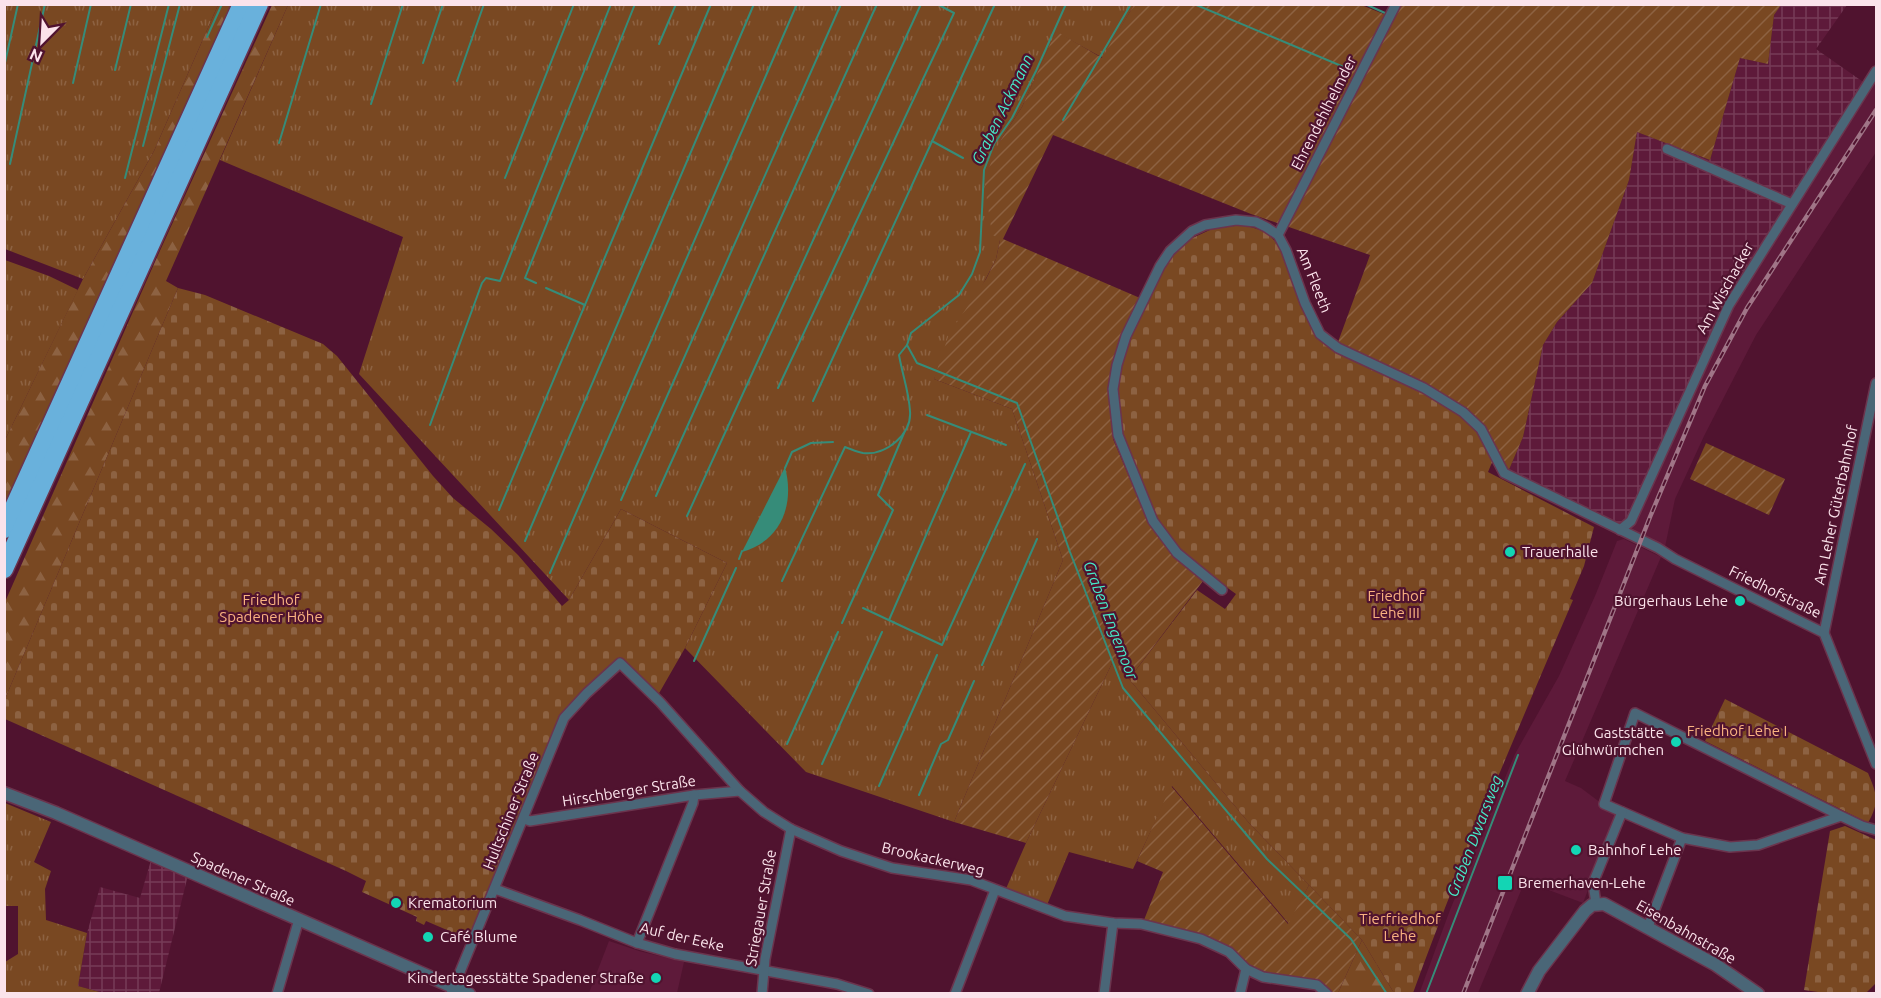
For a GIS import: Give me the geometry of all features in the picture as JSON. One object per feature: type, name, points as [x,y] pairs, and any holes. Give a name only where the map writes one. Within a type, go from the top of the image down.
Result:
[{"type":"highway","points":[[4,529],[242,4]]},
{"type":"highway","points":[[4,569],[259,4]]},
{"type":"street","name":"Ehrendehlhelmder","points":[[1278,235],[1396,4]]},
{"type":"street","name":"Am Wischacker","points":[[1620,530],[1631,521],[1729,305],[1876,70]]},
{"type":"street","points":[[1667,149],[1792,204]]},
{"type":"street","name":"Am Fleeth","points":[[1222,590],[1177,553],[1153,521],[1118,435],[1113,389],[1123,345],[1142,301],[1170,251],[1184,237],[1205,225],[1236,220],[1256,222],[1278,235],[1320,334],[1338,348],[1424,388],[1463,412],[1481,429],[1504,473],[1620,530]]},
{"type":"street","name":"Am Leher Güterbahnhof","points":[[1824,633],[1876,383]]},
{"type":"street","name":"Friedhofstraße","points":[[1620,530],[1824,633],[1874,751],[1876,764]]},
{"type":"street","name":"Brookackerweg","points":[[620,663],[660,702],[740,791],[764,812],[791,829],[841,851],[892,868],[970,880],[1065,916],[1113,923],[1141,924],[1201,939],[1229,952],[1246,969],[1263,977],[1317,985],[1327,993]]},
{"type":"street","name":"Hultschiner Straße","points":[[452,990],[564,718],[620,663]]},
{"type":"street","points":[[1841,816],[1746,847],[1715,846],[1682,838],[1604,804],[1635,713],[1841,816],[1876,830]]},
{"type":"street","name":"Hirschberger Straße","points":[[524,819],[530,821],[694,795],[740,791]]},
{"type":"street","name":"Spadener Straße","points":[[4,793],[299,919],[452,990],[469,993]]},
{"type":"street","points":[[637,944],[693,803],[694,795]]},
{"type":"street","points":[[1527,993],[1539,971],[1585,911],[1596,904],[1593,884],[1622,812]]},
{"type":"street","name":"Striegauer Straße","points":[[762,993],[765,959],[791,829]]},
{"type":"street","points":[[1647,927],[1682,838]]},
{"type":"street","name":"Auf der Eeke","points":[[495,889],[637,944],[675,954],[837,984],[869,993]]},
{"type":"street","points":[[955,993],[995,890]]},
{"type":"street","name":"Eisenbahnstraße","points":[[1596,904],[1604,904],[1647,927],[1716,965],[1758,993]]},
{"type":"street","points":[[277,993],[299,919]]},
{"type":"street","points":[[1104,993],[1113,923]]},
{"type":"street","points":[[1240,993],[1246,969]]},
{"type":"shaded area","points":[[1781,4],[1847,5],[1816,49],[1869,86],[1731,303],[1630,529],[1508,472],[1523,437],[1543,345],[1557,322],[1592,283],[1629,180],[1637,132],[1710,160],[1740,58],[1768,64],[1774,15]]},
{"type":"shaded area","points":[[1876,75],[1876,152],[1756,335],[1704,436],[1675,499],[1665,547],[1630,529],[1731,303]]},
{"type":"shaded area","points":[[785,467],[788,495],[782,520],[767,539],[742,552]]},
{"type":"shaded area","points":[[1624,539],[1661,557],[1565,781],[1581,788],[1617,815],[1583,903],[1525,881],[1478,993],[1419,994],[1450,910],[1515,754],[1559,676],[1617,541]]},
{"type":"shaded area","points":[[151,860],[188,875],[159,993],[103,993],[78,986],[87,933],[100,887],[140,898]]},
{"type":"shaded area","points":[[609,941],[684,962],[677,993],[589,993]]},
{"type":"green space","points":[[1359,4],[1386,15],[1392,4],[1781,5],[1774,15],[1768,64],[1740,58],[1710,160],[1637,132],[1629,180],[1592,283],[1557,322],[1543,345],[1523,437],[1508,472],[1483,427],[1426,386],[1338,342],[1370,255],[1251,214],[1053,135],[1003,239],[1140,298],[1111,386],[1113,439],[1147,519],[1175,557],[1203,581],[1129,679],[1115,657],[1026,843],[954,822],[1063,560],[1012,409],[934,379],[949,334],[986,279],[996,259],[1000,240],[992,234],[984,180],[1000,141],[1022,107],[1056,31],[1102,58],[1134,5]]},
{"type":"green space","points":[[4,5],[218,5],[154,151],[83,279],[5,249]]},
{"type":"green space","points":[[218,5],[233,5],[5,505],[5,440],[83,279],[154,151]]},
{"type":"green space","points":[[272,5],[288,5],[166,281],[178,288],[5,699],[5,602],[158,255]]},
{"type":"green space","points":[[288,5],[1134,5],[1103,58],[1056,32],[1022,107],[1000,141],[1000,240],[996,259],[934,379],[1012,409],[1063,560],[954,822],[806,772],[685,648],[727,563],[621,509],[569,600],[359,374],[403,237],[220,160]]},
{"type":"green space","name":"Friedhof Lehe III","points":[[1242,225],[1265,233],[1274,239],[1282,250],[1318,337],[1422,390],[1461,414],[1475,428],[1493,460],[1488,472],[1594,527],[1584,566],[1570,599],[1573,600],[1470,845],[1413,993],[1394,993],[1362,940],[1249,823],[1129,679],[1197,590],[1225,609],[1236,594],[1178,552],[1156,520],[1121,430],[1117,390],[1127,342],[1162,266],[1186,241],[1212,229]]},
{"type":"green space","points":[[5,260],[49,276],[78,290],[5,440]]},
{"type":"green space","name":"Friedhof Spadener Höhe","points":[[178,288],[205,295],[323,344],[337,356],[453,498],[518,555],[562,606],[569,600],[621,509],[727,563],[685,648],[658,695],[620,658],[560,716],[468,939],[426,921],[424,925],[416,921],[417,917],[362,892],[366,881],[346,871],[5,719],[5,699]]},
{"type":"green space","points":[[1706,443],[1785,479],[1769,515],[1690,479]]},
{"type":"green space","points":[[1115,657],[1129,679],[1249,823],[1309,885],[1289,924],[1172,786],[1133,869],[1069,852],[1047,905],[1005,891]]},
{"type":"green space","name":"Friedhof Lehe I","points":[[1725,699],[1868,773],[1876,803],[1868,823],[1705,741]]},
{"type":"green space","points":[[1171,786],[1288,924],[1309,885],[1362,940],[1338,993],[1330,993],[1264,974],[1254,969],[1220,942],[1144,920],[1163,872],[1137,861]]},
{"type":"green space","points":[[5,803],[51,822],[34,862],[51,871],[45,889],[46,920],[87,933],[78,986],[103,993],[5,993],[5,962],[18,954],[18,906],[5,906]]},
{"type":"green space","points":[[1845,826],[1876,840],[1876,983],[1866,993],[1825,993],[1804,990],[1830,831]]},
{"type":"green space","points":[[1362,940],[1394,993],[1338,993]]},
{"type":"waterway","points":[[4,67],[18,4]]},
{"type":"waterway","points":[[10,164],[45,4]]},
{"type":"waterway","points":[[73,83],[91,4]]},
{"type":"waterway","points":[[115,70],[131,4]]},
{"type":"waterway","points":[[125,178],[169,4]]},
{"type":"waterway","points":[[143,146],[180,4]]},
{"type":"waterway","points":[[207,37],[222,4]]},
{"type":"waterway","points":[[279,143],[321,4]]},
{"type":"waterway","points":[[371,104],[403,4]]},
{"type":"waterway","points":[[423,63],[443,4]]},
{"type":"waterway","points":[[457,81],[484,4]]},
{"type":"waterway","points":[[505,178],[574,4]]},
{"type":"waterway","points":[[430,425],[482,283],[486,278],[500,281],[611,4]]},
{"type":"waterway","points":[[536,283],[525,278],[635,4]]},
{"type":"waterway","points":[[659,44],[676,4]]},
{"type":"waterway","points":[[499,510],[711,4]]},
{"type":"waterway","points":[[525,541],[754,4]]},
{"type":"waterway","points":[[550,573],[797,4]]},
{"type":"waterway","points":[[621,500],[841,4]]},
{"type":"waterway","points":[[656,496],[877,4]]},
{"type":"waterway","points":[[687,516],[921,4]]},
{"type":"waterway","points":[[778,388],[954,13],[937,4]]},
{"type":"waterway","points":[[813,401],[995,4]]},
{"type":"waterway","name":"Graben Ackmann","points":[[782,581],[845,447],[863,453],[880,451],[896,442],[907,428],[910,411],[899,355],[907,345],[911,333],[959,295],[972,274],[980,252],[984,170],[994,144],[1012,118],[1036,71],[1066,4]]},
{"type":"waterway","points":[[1063,120],[1131,4]]},
{"type":"waterway","points":[[1194,4],[1351,70]]},
{"type":"waterway","points":[[1365,4],[1385,13]]},
{"type":"waterway","points":[[932,141],[963,158]]},
{"type":"waterway","points":[[546,288],[585,305]]},
{"type":"waterway","name":"Graben Engemoor","points":[[907,345],[917,363],[1017,403],[1070,552],[1123,688],[1267,859],[1351,939],[1387,994]]},
{"type":"waterway","points":[[927,415],[1006,445]]},
{"type":"waterway","points":[[889,620],[971,432]]},
{"type":"waterway","points":[[842,623],[893,510],[878,495],[904,433]]},
{"type":"waterway","points":[[785,468],[792,452],[811,443],[833,442]]},
{"type":"waterway","points":[[863,608],[942,645],[1025,464]]},
{"type":"waterway","points":[[982,665],[1037,539]]},
{"type":"waterway","points":[[739,559],[742,551]]},
{"type":"waterway","points":[[694,661],[736,568]]},
{"type":"waterway","points":[[787,744],[838,632]]},
{"type":"waterway","points":[[822,764],[882,632]]},
{"type":"waterway","points":[[879,786],[937,655]]},
{"type":"waterway","points":[[919,795],[941,744],[948,740],[974,681]]},
{"type":"waterway","name":"Graben Dwarsweg","points":[[1426,994],[1518,755]]},
{"type":"railway","points":[[1463,994],[1650,517],[1705,386],[1747,308],[1876,110]]},
{"type":"place","name":"Trauerhalle","points":[[1510,552]]},
{"type":"place","name":"Bürgerhaus Lehe","points":[[1740,601]]},
{"type":"place","name":"Gaststätte Glühwürmchen","points":[[1676,742]]},
{"type":"place","name":"Bahnhof Lehe","points":[[1576,850]]},
{"type":"place","name":"Bremerhaven-Lehe","points":[[1505,883]]},
{"type":"place","name":"Krematorium","points":[[396,903]]},
{"type":"place","name":"Café Blume","points":[[428,937]]},
{"type":"place","name":"Kindertagesstätte Spadener Straße","points":[[656,978]]},
{"type":"park label","name":"Tierfriedhof Lehe","points":[[1400,928]]}]
